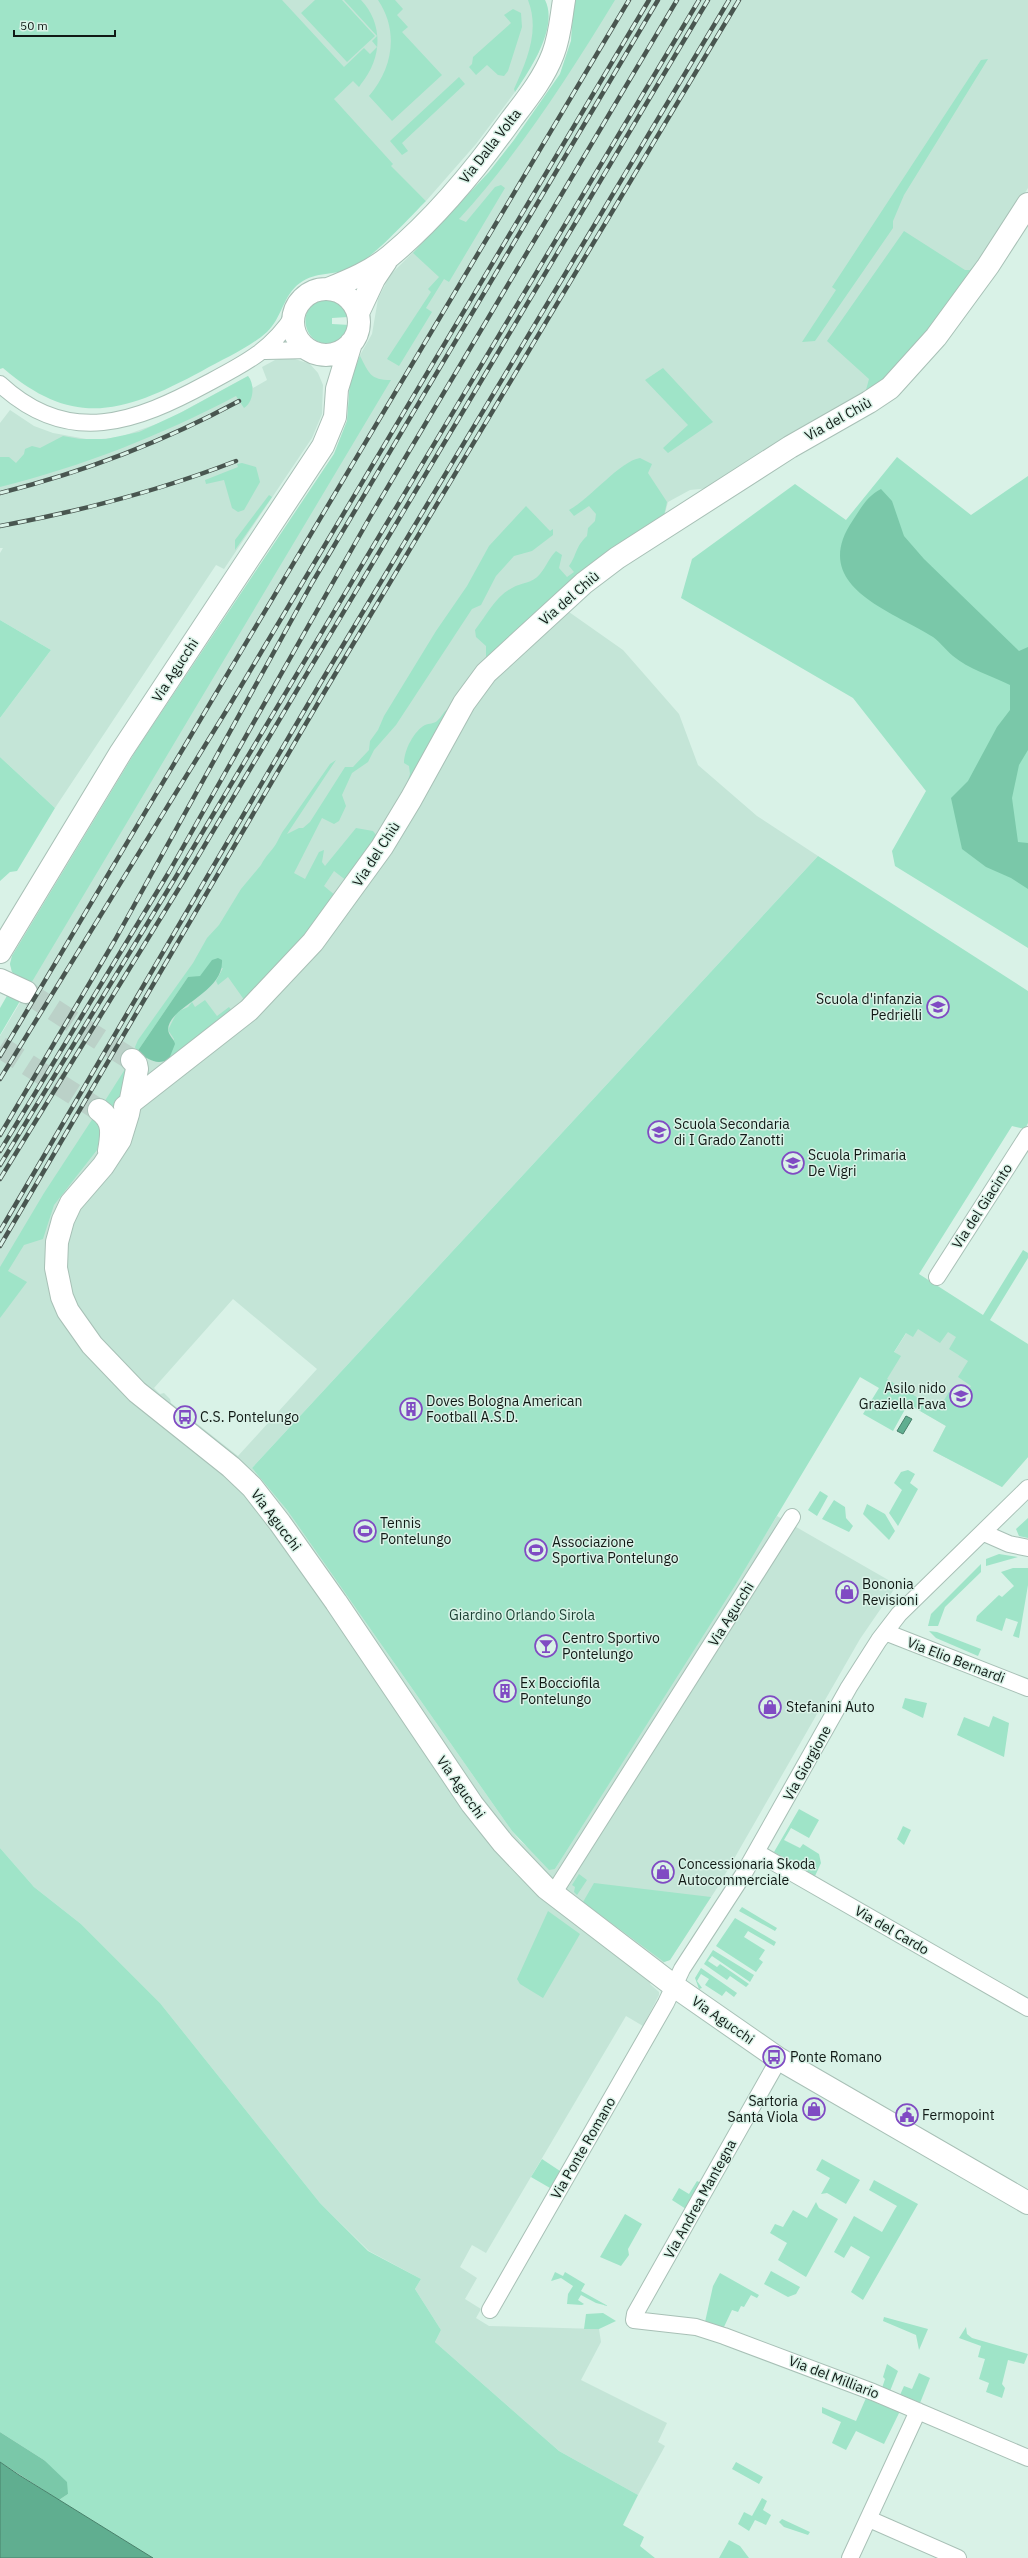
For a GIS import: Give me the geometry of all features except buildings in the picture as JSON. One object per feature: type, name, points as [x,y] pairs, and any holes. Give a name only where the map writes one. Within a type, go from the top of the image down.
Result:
[{"type":"street","name":"Via Dalla Volta","points":[[358,313],[374,279],[389,257],[449,198],[521,107],[550,62],[557,41],[560,5]]},
{"type":"street","name":"Via del Chiù","points":[[130,1103],[249,1010],[313,942],[382,847],[411,799],[464,703],[486,673],[584,583],[617,558],[790,446],[870,402],[890,388],[936,337],[988,266],[1028,204]]},
{"type":"street","name":"Via Dalla Volta","points":[[328,289],[357,277],[389,257]]},
{"type":"street","points":[[0,384],[26,404],[48,415],[80,423],[108,423],[134,418],[171,402],[265,351],[279,337],[294,315],[301,301],[307,296],[328,289],[347,296],[358,313],[358,330],[351,344],[344,350],[334,354],[285,348],[265,351]]},
{"type":"street","points":[[294,315],[296,333],[313,351]]},
{"type":"street","name":"Via Agucchi","points":[[26,992],[2,964],[121,752],[323,446],[335,418],[337,389],[351,344]]},
{"type":"street","name":"Via Agucchi","points":[[313,351],[329,370],[337,389]]},
{"type":"street","name":"Via del Chiù","points":[[134,1063],[156,1071],[178,1064]]},
{"type":"street","name":"Via Agucchi","points":[[134,1063],[130,1103],[123,1132],[108,1160],[71,1203],[60,1231],[56,1268],[58,1283],[68,1311],[92,1345],[125,1381],[234,1470],[252,1488],[280,1523],[336,1602],[472,1804],[503,1843],[553,1894],[674,1986],[779,2059],[1028,2203]]},
{"type":"street","points":[[108,1160],[105,1117],[117,1114],[130,1103]]},
{"type":"street","name":"Via del Giacinto","points":[[937,1277],[1028,1135]]},
{"type":"street","name":"Via Giorgione","points":[[674,1986],[682,1969],[756,1852],[849,1687],[885,1632],[918,1596],[984,1533],[1028,1488]]},
{"type":"street","name":"Via Agucchi","points":[[553,1894],[792,1517]]},
{"type":"street","points":[[984,1533],[1008,1544],[1028,1548]]},
{"type":"street","name":"Via Elio Bernardi","points":[[885,1632],[1028,1688]]},
{"type":"street","name":"Via del Cardo","points":[[756,1852],[1028,2008]]},
{"type":"street","name":"Via Ponte Romano","points":[[490,2310],[674,1986]]},
{"type":"street","name":"Via Andrea Mantegna","points":[[634,2319],[779,2059]]},
{"type":"street","name":"Via del Milliario","points":[[634,2319],[638,2322],[702,2328],[785,2358],[918,2411],[1028,2458]]},
{"type":"street","points":[[850,2558],[918,2411]]},
{"type":"street","points":[[869,2519],[958,2558]]},
{"type":"shaded area","points":[[237,0],[545,0],[547,20],[538,54],[515,92],[476,144],[426,201],[390,166]]},
{"type":"shaded area","points":[[574,0],[1028,0],[1028,188],[981,262],[884,382],[710,488],[690,490],[668,502],[663,520],[556,598],[569,612],[623,650],[679,714],[698,765],[757,816],[818,856],[252,1468],[287,1510],[512,1831],[520,1841],[555,1869],[777,1516],[897,1585],[860,1639],[719,1885],[670,1960],[664,1962],[650,1984],[659,1992],[659,1995],[643,2026],[626,2016],[486,2253],[472,2245],[460,2267],[477,2278],[465,2299],[481,2309],[476,2318],[489,2326],[599,2329],[601,2342],[581,2380],[667,2423],[658,2442],[665,2446],[638,2495],[559,2451],[435,2342],[441,2330],[415,2289],[421,2279],[369,2251],[320,2203],[160,2003],[81,1924],[34,1887],[0,1848],[0,1036],[30,986],[12,972],[10,964],[12,956],[137,749],[334,454],[347,421],[355,364],[372,334],[378,299],[390,275],[446,220],[489,172],[514,140],[560,74],[571,41]],"holes":[[[233,1299],[317,1369],[238,1456],[171,1403],[170,1399],[164,1393],[160,1394],[154,1388]]]},
{"type":"shaded area","points":[[289,357],[310,364],[318,373],[323,385],[322,414],[312,438],[224,569],[216,565],[55,808],[0,757],[0,718],[51,650],[0,620],[0,553],[3,548],[0,548],[0,423],[10,410],[34,426],[53,433],[92,440],[120,437],[165,421],[248,376],[253,388],[267,380],[262,367],[275,360]]},
{"type":"shaded area","points":[[881,489],[892,501],[904,536],[924,559],[1019,651],[1028,647],[1028,750],[1019,765],[1012,798],[1018,842],[1028,843],[1028,889],[1011,878],[986,867],[962,849],[951,798],[968,781],[997,727],[1010,710],[1010,685],[959,661],[933,637],[877,606],[860,593],[847,579],[841,562],[842,543],[853,520],[862,507],[872,495]]},
{"type":"shaded area","points":[[218,958],[222,960],[220,972],[214,982],[206,991],[186,1006],[170,1021],[168,1030],[175,1044],[169,1059],[157,1062],[137,1052],[188,977],[200,976],[212,960]]},
{"type":"shaded area","name":"Asilo nido Graziella Fava","points":[[926,1302],[1028,1367],[1028,1457],[1002,1487],[933,1451],[946,1426],[874,1384]]},
{"type":"shaded area","points":[[906,1416],[912,1419],[903,1434],[897,1431]]},
{"type":"shaded area","points":[[0,2432],[44,2460],[67,2482],[68,2494],[59,2500],[0,2462]]},
{"type":"shaded area","points":[[0,2462],[19,2475],[153,2558],[0,2558]]},
{"type":"green space","points":[[0,0],[282,0],[344,67],[364,48],[370,54],[377,47],[373,64],[359,87],[353,81],[334,99],[393,164],[391,166],[426,201],[390,238],[360,263],[346,270],[319,275],[306,279],[300,283],[294,288],[276,320],[267,332],[260,338],[227,358],[149,397],[124,404],[101,408],[77,407],[54,400],[29,388],[3,368],[0,369]]},
{"type":"green space","points":[[315,0],[342,0],[375,36],[347,62],[301,13]]},
{"type":"green space","points":[[344,0],[361,0],[368,9],[374,20],[377,31],[378,42],[377,47],[372,41],[377,36]]},
{"type":"green space","points":[[378,0],[395,0],[403,9],[397,15],[408,27],[402,32],[442,75],[392,121],[369,96],[383,74],[388,61],[390,49],[391,37],[389,24],[385,12]]},
{"type":"green space","points":[[528,0],[545,0],[548,11],[548,23],[545,35],[534,61],[515,92],[514,89],[527,56],[532,34],[533,23]]},
{"type":"green space","points":[[574,0],[615,0],[561,85],[523,141],[459,219],[466,222],[495,187],[501,185],[505,188],[449,282],[444,279],[426,308],[432,312],[399,366],[387,359],[431,292],[428,289],[439,277],[413,253],[489,172],[514,140],[560,74],[571,41]]},
{"type":"green space","points":[[513,9],[521,13],[522,27],[508,71],[504,76],[498,75],[487,65],[476,75],[469,67],[472,64],[473,57],[511,23],[504,15]]},
{"type":"green space","points":[[988,59],[904,195],[893,221],[893,228],[815,341],[802,342],[836,290],[832,287],[969,78],[981,60]]},
{"type":"green space","points":[[459,77],[465,84],[402,143],[408,151],[402,155],[390,141]]},
{"type":"green space","points":[[904,231],[965,270],[970,270],[980,258],[985,257],[913,354],[868,394],[866,390],[869,379],[827,341]]},
{"type":"green space","points":[[327,299],[341,303],[349,315],[348,317],[332,318],[332,324],[350,325],[342,338],[337,341],[326,343],[317,341],[311,335],[306,328],[306,319],[308,310],[315,303]]},
{"type":"green space","points":[[360,356],[368,371],[374,377],[384,380],[391,380],[30,985],[12,972],[10,964],[12,956],[137,749],[334,454],[347,421],[350,381]]},
{"type":"green space","points":[[663,368],[713,422],[668,453],[663,448],[688,425],[645,380]]},
{"type":"green space","points":[[248,376],[252,384],[252,397],[250,402],[244,408],[236,396],[179,424],[121,449],[61,470],[0,487],[0,457],[9,457],[16,463],[24,454],[25,449],[32,446],[40,448],[63,436],[80,439],[106,439],[139,432],[182,412]]},
{"type":"green space","points":[[897,457],[971,515],[1028,476],[1028,948],[895,866],[892,851],[926,791],[853,698],[681,598],[692,559],[795,484],[846,520]]},
{"type":"green space","points":[[640,458],[652,464],[648,473],[667,502],[663,520],[486,660],[486,646],[476,637],[475,630],[492,607],[506,592],[516,586],[534,580],[556,551],[562,555],[559,568],[567,577],[574,572],[569,566],[578,547],[587,536],[588,528],[595,521],[596,514],[589,506],[574,516],[569,510],[624,466]]},
{"type":"green space","points":[[242,463],[256,467],[260,482],[244,510],[238,512],[232,508],[224,480],[206,484],[205,480],[238,467],[237,464]]},
{"type":"green space","points":[[269,495],[272,497],[235,550],[235,540]]},
{"type":"green space","points":[[526,506],[550,531],[553,529],[553,535],[532,551],[514,556],[496,576],[481,605],[472,609],[396,725],[374,750],[368,762],[352,773],[342,795],[346,806],[339,821],[334,824],[322,818],[294,873],[305,879],[319,852],[324,850],[322,862],[325,866],[356,828],[373,831],[377,836],[347,881],[334,871],[324,886],[336,896],[312,927],[245,1001],[228,977],[218,985],[216,981],[223,968],[194,978],[188,977],[137,1052],[135,1047],[138,1040],[193,963],[207,938],[219,925],[241,889],[274,847],[283,831],[330,764],[336,760],[287,834],[299,828],[303,828],[310,822],[345,767],[353,767],[369,750],[370,741],[378,730],[384,716],[436,631],[467,586],[489,546]]},
{"type":"green space","points":[[0,620],[51,650],[0,718]]},
{"type":"green space","points":[[451,708],[404,792],[410,774],[409,766],[404,763],[404,758],[410,741],[421,728],[427,724],[436,722],[448,709]]},
{"type":"green space","points":[[0,757],[55,808],[17,871],[10,872],[0,881]]},
{"type":"green space","name":"Giardino Orlando Sirola","points":[[818,856],[1028,991],[1028,1123],[1025,1129],[1012,1126],[919,1274],[983,1315],[1023,1250],[1028,1253],[1028,1258],[990,1320],[1028,1344],[1028,1457],[1002,1487],[933,1451],[946,1426],[908,1404],[893,1431],[863,1414],[879,1388],[860,1377],[736,1584],[555,1869],[549,1870],[512,1831],[287,1510],[252,1468]],"holes":[[[918,1329],[940,1343],[948,1332],[956,1337],[949,1349],[968,1361],[958,1377],[971,1386],[963,1400],[949,1392],[938,1410],[887,1379],[901,1356],[894,1352],[906,1333],[913,1337]]]},
{"type":"green space","points":[[8,994],[20,1001],[0,1035],[0,1008]]},
{"type":"green space","points":[[205,1000],[217,1016],[229,1007],[232,1011],[169,1059],[174,1039],[168,1030],[177,1012],[188,1007],[192,1002],[195,1007]]},
{"type":"green space","points":[[127,1066],[125,1089],[120,1101],[116,1105],[110,1107],[101,1107]]},
{"type":"green space","points":[[95,1115],[101,1130],[97,1150],[54,1205],[43,1239],[24,1245],[8,1271],[27,1282],[0,1318],[0,1267],[44,1193]]},
{"type":"green space","points":[[908,1470],[915,1474],[910,1483],[918,1489],[898,1526],[889,1513],[902,1490],[894,1483],[901,1472]]},
{"type":"green space","points":[[820,1491],[828,1496],[817,1516],[808,1510]]},
{"type":"green space","points":[[834,1500],[845,1507],[846,1518],[853,1526],[849,1532],[822,1519]]},
{"type":"green space","points":[[867,1504],[885,1514],[895,1531],[889,1540],[863,1514]]},
{"type":"green space","points":[[1028,1518],[1028,1538],[1019,1536],[1016,1529]]},
{"type":"green space","points":[[999,1554],[1018,1557],[986,1566],[986,1559]]},
{"type":"green space","points":[[981,1564],[981,1572],[945,1607],[938,1626],[928,1626],[931,1614]]},
{"type":"green space","points":[[1013,1568],[1028,1568],[1028,1585],[1019,1638],[1013,1636],[1018,1622],[1006,1618],[1002,1631],[976,1621],[977,1616],[999,1595],[1002,1597],[1014,1586],[1001,1572]]},
{"type":"green space","points":[[929,1631],[937,1632],[981,1649],[978,1656],[936,1638]]},
{"type":"green space","points":[[905,1698],[927,1703],[923,1718],[902,1708]]},
{"type":"green space","points":[[993,1716],[1009,1723],[1004,1757],[957,1735],[964,1717],[989,1727]]},
{"type":"green space","points":[[799,1809],[819,1820],[809,1838],[791,1828],[784,1840],[800,1848],[803,1844],[819,1854],[821,1863],[815,1876],[774,1852]]},
{"type":"green space","points":[[903,1826],[911,1830],[904,1845],[897,1839]]},
{"type":"green space","points":[[0,1848],[34,1887],[81,1924],[160,2003],[320,2203],[368,2251],[421,2279],[415,2289],[441,2330],[435,2342],[559,2451],[638,2495],[623,2525],[644,2537],[640,2546],[655,2558],[153,2558],[59,2500],[68,2494],[44,2460],[0,2432]]},
{"type":"green space","points":[[579,1874],[587,1880],[577,1895],[574,1892],[575,1887],[572,1885]]},
{"type":"green space","points":[[594,1883],[711,1897],[670,1960],[664,1962],[583,1902]]},
{"type":"green space","points":[[742,1907],[777,1928],[775,1931],[739,1911]]},
{"type":"green space","points":[[548,1911],[580,1934],[543,1998],[520,1984],[517,1979]]},
{"type":"green space","points":[[735,1918],[776,1942],[774,1946],[748,1931],[744,1937],[765,1950],[759,1959],[763,1962],[756,1972],[716,1946]]},
{"type":"green space","points":[[713,1950],[754,1975],[750,1982],[712,1956],[708,1961],[717,1967],[720,1964],[749,1984],[746,1987],[730,1976],[727,1980],[704,1964]]},
{"type":"green space","points":[[701,1968],[737,1993],[734,1997],[726,1991],[722,1996],[705,1985],[709,1979],[701,1974],[697,1981],[702,1988],[699,1989],[695,1978]]},
{"type":"green space","points":[[542,2159],[560,2171],[550,2188],[531,2177]]},
{"type":"green space","points":[[822,2159],[860,2180],[846,2204],[827,2193],[821,2194],[830,2178],[816,2170]]},
{"type":"green space","points":[[874,2180],[918,2204],[863,2300],[851,2292],[870,2257],[851,2246],[844,2258],[834,2252],[854,2216],[882,2232],[897,2206],[869,2190]]},
{"type":"green space","points":[[697,2181],[701,2183],[686,2209],[672,2200],[679,2188],[689,2194]]},
{"type":"green space","points":[[816,2202],[819,2208],[838,2219],[806,2277],[778,2260],[787,2243],[770,2233],[775,2224],[783,2227],[793,2210],[807,2218]]},
{"type":"green space","points":[[625,2214],[642,2224],[628,2249],[629,2255],[621,2266],[600,2257]]},
{"type":"green space","points":[[771,2271],[800,2287],[796,2294],[788,2297],[764,2284]]},
{"type":"green space","points":[[555,2272],[563,2276],[565,2272],[585,2284],[581,2291],[608,2306],[596,2303],[581,2295],[578,2300],[584,2304],[567,2304],[568,2294],[573,2286],[561,2278],[551,2281]]},
{"type":"green space","points":[[720,2273],[759,2295],[757,2298],[751,2295],[744,2307],[741,2306],[738,2312],[732,2310],[723,2329],[705,2322],[713,2286]]},
{"type":"green space","points":[[603,2313],[616,2321],[599,2329],[584,2329],[586,2314]]},
{"type":"green space","points":[[884,2317],[928,2329],[919,2350],[916,2335],[883,2321]]},
{"type":"green space","points":[[966,2327],[967,2334],[972,2338],[1028,2354],[1024,2364],[1008,2360],[1002,2384],[1005,2388],[1002,2398],[986,2392],[989,2383],[979,2379],[985,2359],[978,2357],[981,2346],[959,2338]]},
{"type":"green space","points":[[887,2364],[898,2371],[890,2391],[882,2388],[885,2379],[883,2377]]},
{"type":"green space","points":[[919,2373],[930,2378],[920,2403],[900,2395],[904,2386],[912,2389]]},
{"type":"green space","points":[[866,2398],[870,2398],[900,2411],[884,2444],[856,2431],[846,2450],[832,2443],[841,2422],[822,2413],[822,2407],[856,2421]]},
{"type":"green space","points":[[736,2462],[763,2477],[759,2484],[732,2469]]},
{"type":"green space","points":[[762,2498],[767,2501],[763,2510],[771,2515],[766,2525],[755,2520],[749,2531],[738,2524],[744,2512],[752,2516]]},
{"type":"green space","points":[[782,2519],[810,2532],[808,2535],[784,2527],[779,2522]]},
{"type":"green space","points":[[729,2540],[740,2546],[749,2558],[719,2558]]},
{"type":"tunnel","points":[[26,992],[132,1060]]},
{"type":"tunnel","points":[[0,1047],[99,1110]]},
{"type":"railway","points":[[0,1056],[629,0]]},
{"type":"railway","points":[[0,1079],[228,708],[649,0]]},
{"type":"railway","points":[[0,1135],[115,940],[312,583],[658,0]]},
{"type":"railway","points":[[0,1151],[169,872],[370,517],[677,0]]},
{"type":"railway","points":[[0,1165],[177,875],[699,0]]},
{"type":"railway","points":[[0,1179],[184,880],[708,0]]},
{"type":"railway","points":[[0,1231],[321,682],[729,0]]},
{"type":"railway","points":[[0,1246],[328,686],[739,0]]},
{"type":"railway","points":[[0,493],[62,476],[152,443],[239,401]]},
{"type":"railway","points":[[0,526],[60,514],[120,499],[178,482],[236,461]]},
{"type":"place","name":"Scuola d'infanzia Pedrielli","points":[[938,1007]]},
{"type":"place","name":"Scuola Secondaria di I Grado Zanotti","points":[[659,1132]]},
{"type":"place","name":"Scuola Primaria De Vigri","points":[[793,1163]]},
{"type":"place","name":"Asilo nido Graziella Fava","points":[[961,1396]]},
{"type":"place","name":"Doves Bologna American Football A.S.D.","points":[[411,1409]]},
{"type":"place","name":"C.S. Pontelungo","points":[[185,1417]]},
{"type":"place","name":"Tennis Pontelungo","points":[[365,1531]]},
{"type":"place","name":"Associazione Sportiva Pontelungo","points":[[536,1550]]},
{"type":"place","name":"Bononia Revisioni","points":[[847,1592]]},
{"type":"place","name":"Centro Sportivo Pontelungo","points":[[546,1646]]},
{"type":"place","name":"Ex Bocciofila Pontelungo","points":[[505,1691]]},
{"type":"place","name":"Stefanini Auto","points":[[770,1707]]},
{"type":"place","name":"Concessionaria Skoda Autocommerciale","points":[[663,1872]]},
{"type":"place","name":"Ponte Romano","points":[[774,2057]]},
{"type":"place","name":"Sartoria Santa Viola","points":[[814,2109]]},
{"type":"place","name":"Fermopoint","points":[[907,2115]]}]
